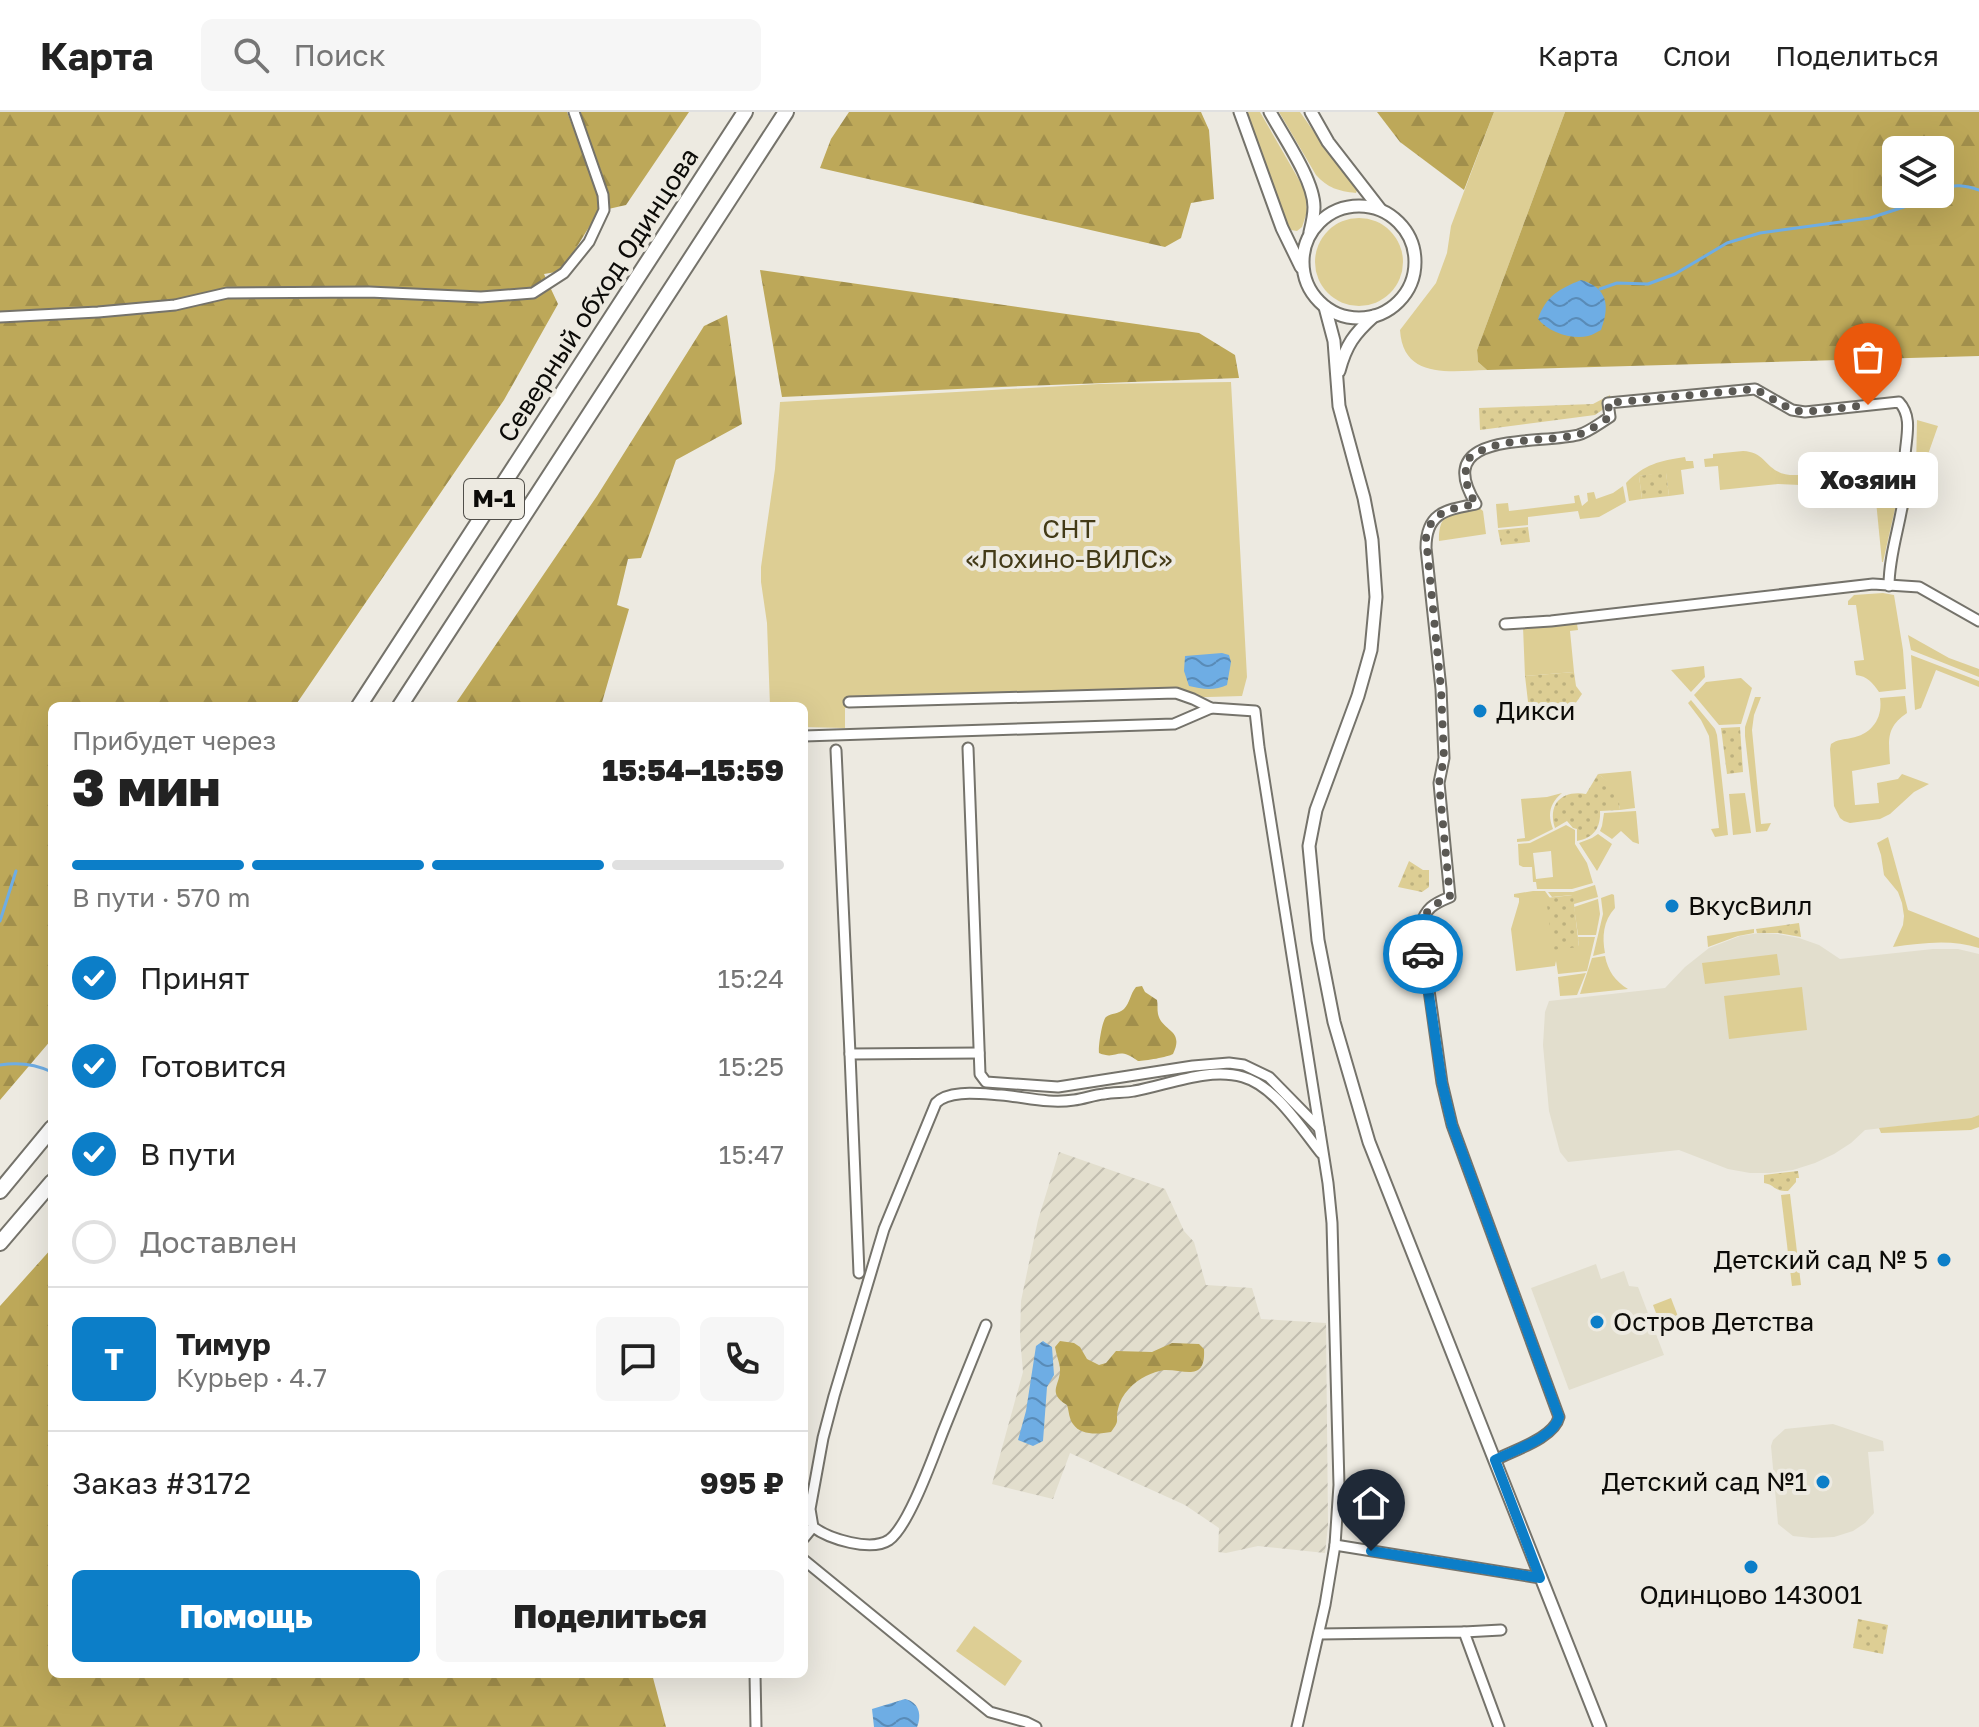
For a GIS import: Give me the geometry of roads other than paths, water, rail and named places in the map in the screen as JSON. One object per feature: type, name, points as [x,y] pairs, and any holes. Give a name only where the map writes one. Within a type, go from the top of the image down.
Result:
[{"type":"highway","name":"Северный обход Одинцова","points":[[362,702],[745,112]]},
{"type":"highway","name":"М-1","points":[[403,702],[786,112]]},
{"type":"highway","points":[[0,1191],[48,1133]]},
{"type":"highway","points":[[0,1243],[48,1187]]},
{"type":"street","points":[[0,317],[175,305],[227,293],[369,292],[481,297],[533,293],[564,273],[589,242],[604,210],[603,195],[574,112]]},
{"type":"street","points":[[766,142],[792,112]]},
{"type":"street","points":[[1240,112],[1282,228],[1310,288],[1325,307],[1334,341],[1342,417],[1372,540],[1376,597],[1371,650],[1358,696],[1316,810],[1309,846],[1318,940],[1334,1022],[1369,1142],[1600,1727]]},
{"type":"street","points":[[1270,112],[1300,166],[1315,204],[1304,251],[1304,273]]},
{"type":"street","points":[[1311,112],[1328,142],[1380,210]]},
{"type":"street","points":[[1309,237],[1320,222],[1335,211],[1353,206],[1372,207],[1396,220],[1408,234],[1415,251],[1413,279],[1405,295],[1391,308],[1375,316],[1351,340],[1337,380]]},
{"type":"street","points":[[1325,307],[1354,318],[1375,316]]},
{"type":"street","points":[[1495,1460],[1548,1434],[1559,1417],[1452,1125],[1440,1069],[1420,926],[1424,914],[1435,903],[1450,897],[1439,783],[1444,758],[1441,689],[1426,548],[1427,529],[1440,513],[1476,504],[1467,490],[1464,475],[1467,460],[1478,450],[1580,435],[1610,417],[1608,403],[1755,389],[1792,410],[1805,412],[1899,402],[1906,409],[1908,419],[1906,475],[1889,566],[1889,586]]},
{"type":"street","points":[[1505,624],[1873,584],[1919,587],[1979,621]]},
{"type":"street","points":[[849,702],[1176,693],[1211,708],[1255,711],[1328,1183],[1333,1235],[1339,1485],[1335,1545],[1319,1634],[1297,1727]]},
{"type":"street","points":[[808,736],[1174,724],[1211,708]]},
{"type":"street","points":[[968,748],[980,1074],[986,1082],[1058,1087],[1193,1066],[1244,1065],[1269,1077],[1319,1128]]},
{"type":"street","points":[[836,750],[859,1273]]},
{"type":"street","points":[[850,1054],[979,1053]]},
{"type":"street","points":[[986,1325],[923,1483],[899,1531],[887,1542],[874,1545],[858,1545],[819,1532],[813,1527],[810,1509],[823,1438],[838,1381],[884,1229],[940,1098],[951,1094],[997,1095],[1055,1102],[1073,1101],[1210,1075],[1241,1076],[1270,1093],[1323,1155]]},
{"type":"street","points":[[808,1533],[813,1527]]},
{"type":"street","points":[[1335,1545],[1540,1578]]},
{"type":"street","points":[[808,1563],[990,1712],[1036,1727]]},
{"type":"street","points":[[1319,1634],[1501,1630]]},
{"type":"street","points":[[1464,1632],[1499,1727]]},
{"type":"street","points":[[755,1678],[756,1727]]},
{"type":"water","points":[[1581,280],[1602,293],[1606,306],[1601,330],[1590,336],[1575,337],[1542,324],[1538,319],[1549,299]]},
{"type":"water","points":[[1229,655],[1231,662],[1227,685],[1208,689],[1189,686],[1184,671],[1185,656]]},
{"type":"water","points":[[1043,1341],[1052,1347],[1054,1375],[1047,1387],[1043,1441],[1033,1446],[1018,1440],[1026,1411],[1036,1346]]},
{"type":"water","points":[[905,1699],[918,1710],[917,1727],[874,1727],[872,1709]]},
{"type":"waterway","points":[[1954,186],[1979,190]]},
{"type":"waterway","points":[[1600,289],[1617,283],[1648,284],[1675,274],[1727,243],[1760,233],[1870,218],[1901,208]]},
{"type":"waterway","points":[[0,921],[16,871]]},
{"type":"waterway","points":[[0,1065],[26,1064],[48,1070]]},
{"type":"place","name":"Хозяин","points":[[1868,405]]},
{"type":"place","name":"Дикси","points":[[1480,711]]},
{"type":"place","name":"ВкусВилл","points":[[1672,906]]},
{"type":"place","name":"Детский сад № 5","points":[[1944,1260]]},
{"type":"place","name":"Остров Детства","points":[[1597,1322]]},
{"type":"place","name":"Детский сад №1","points":[[1823,1482]]},
{"type":"place","name":"Одинцово 143001","points":[[1751,1567]]},
{"type":"park label","name":"СНТ «Лохино-ВИЛС»","points":[[1069,544]]}]
